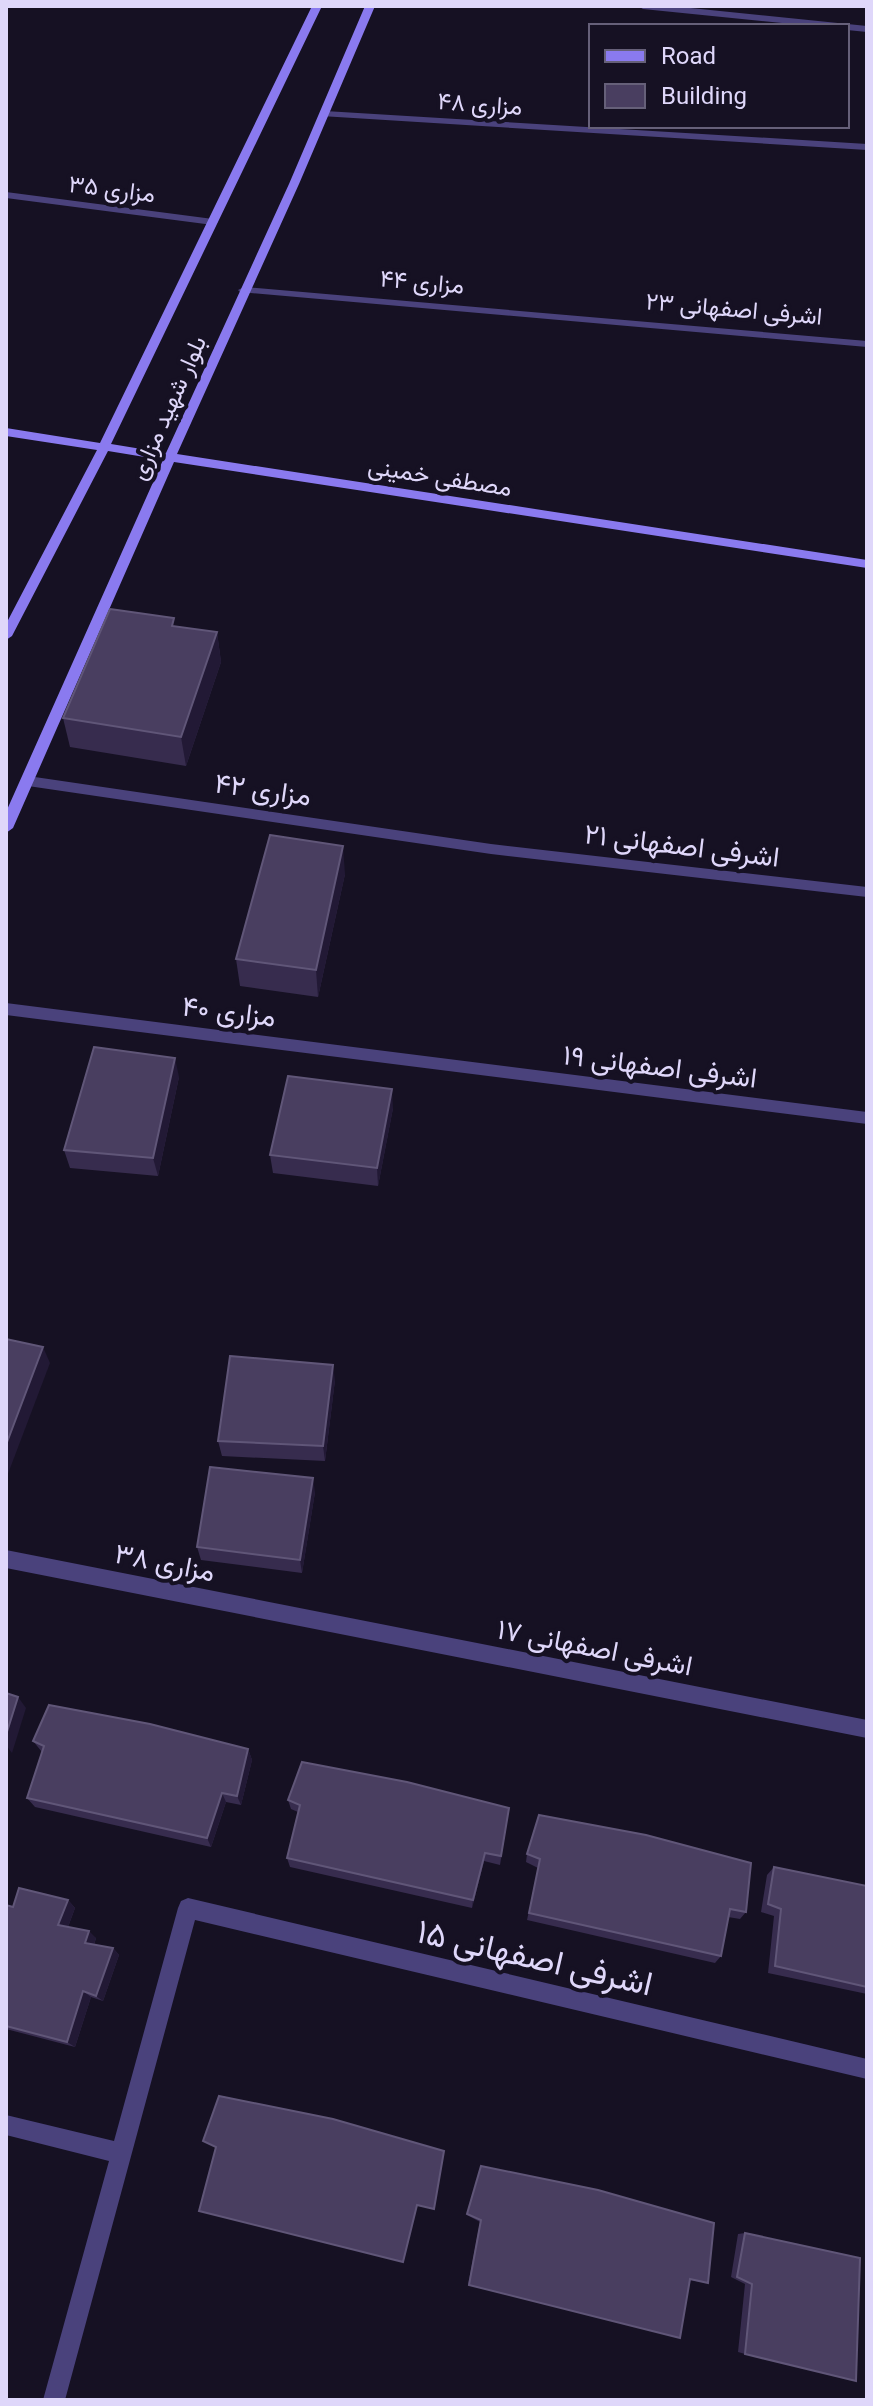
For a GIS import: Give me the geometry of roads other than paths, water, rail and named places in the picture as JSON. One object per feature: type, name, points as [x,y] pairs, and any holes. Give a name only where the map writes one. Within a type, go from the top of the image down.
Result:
[{"type":"main road","name":"بلوار شهید مزاری","points":[[6,636],[104,447],[317,6]]},
{"type":"main road","name":"بلوار شهید مزاری","points":[[6,828],[325,114],[370,6]]},
{"type":"main road","name":"مصطفی خمینی","points":[[6,432],[867,564]]},
{"type":"street","points":[[643,6],[820,24]]},
{"type":"street","name":"مزاری ۴۸","points":[[325,114],[867,147]]},
{"type":"street","name":"مزاری ۳۵","points":[[6,195],[213,222]]},
{"type":"street","name":"مزاری ۴۴","points":[[244,290],[597,319]]},
{"type":"street","name":"اشرفی اصفهانی ۲۳","points":[[597,319],[867,344]]},
{"type":"street","name":"مزاری ۴۲","points":[[28,781],[491,849]]},
{"type":"street","name":"اشرفی اصفهانی ۲۱","points":[[491,849],[867,892]]},
{"type":"street","name":"مزاری ۴۰","points":[[6,1009],[446,1065]]},
{"type":"street","name":"اشرفی اصفهانی ۱۹","points":[[446,1065],[867,1118]]},
{"type":"street","name":"مزاری ۳۸","points":[[6,1559],[313,1620]]},
{"type":"street","name":"اشرفی اصفهانی ۱۷","points":[[313,1620],[867,1729]]},
{"type":"street","name":"اشرفی اصفهانی ۱۵","points":[[121,2153],[188,1908],[867,2069]]},
{"type":"street","points":[[6,2125],[121,2153],[54,2400]]}]
